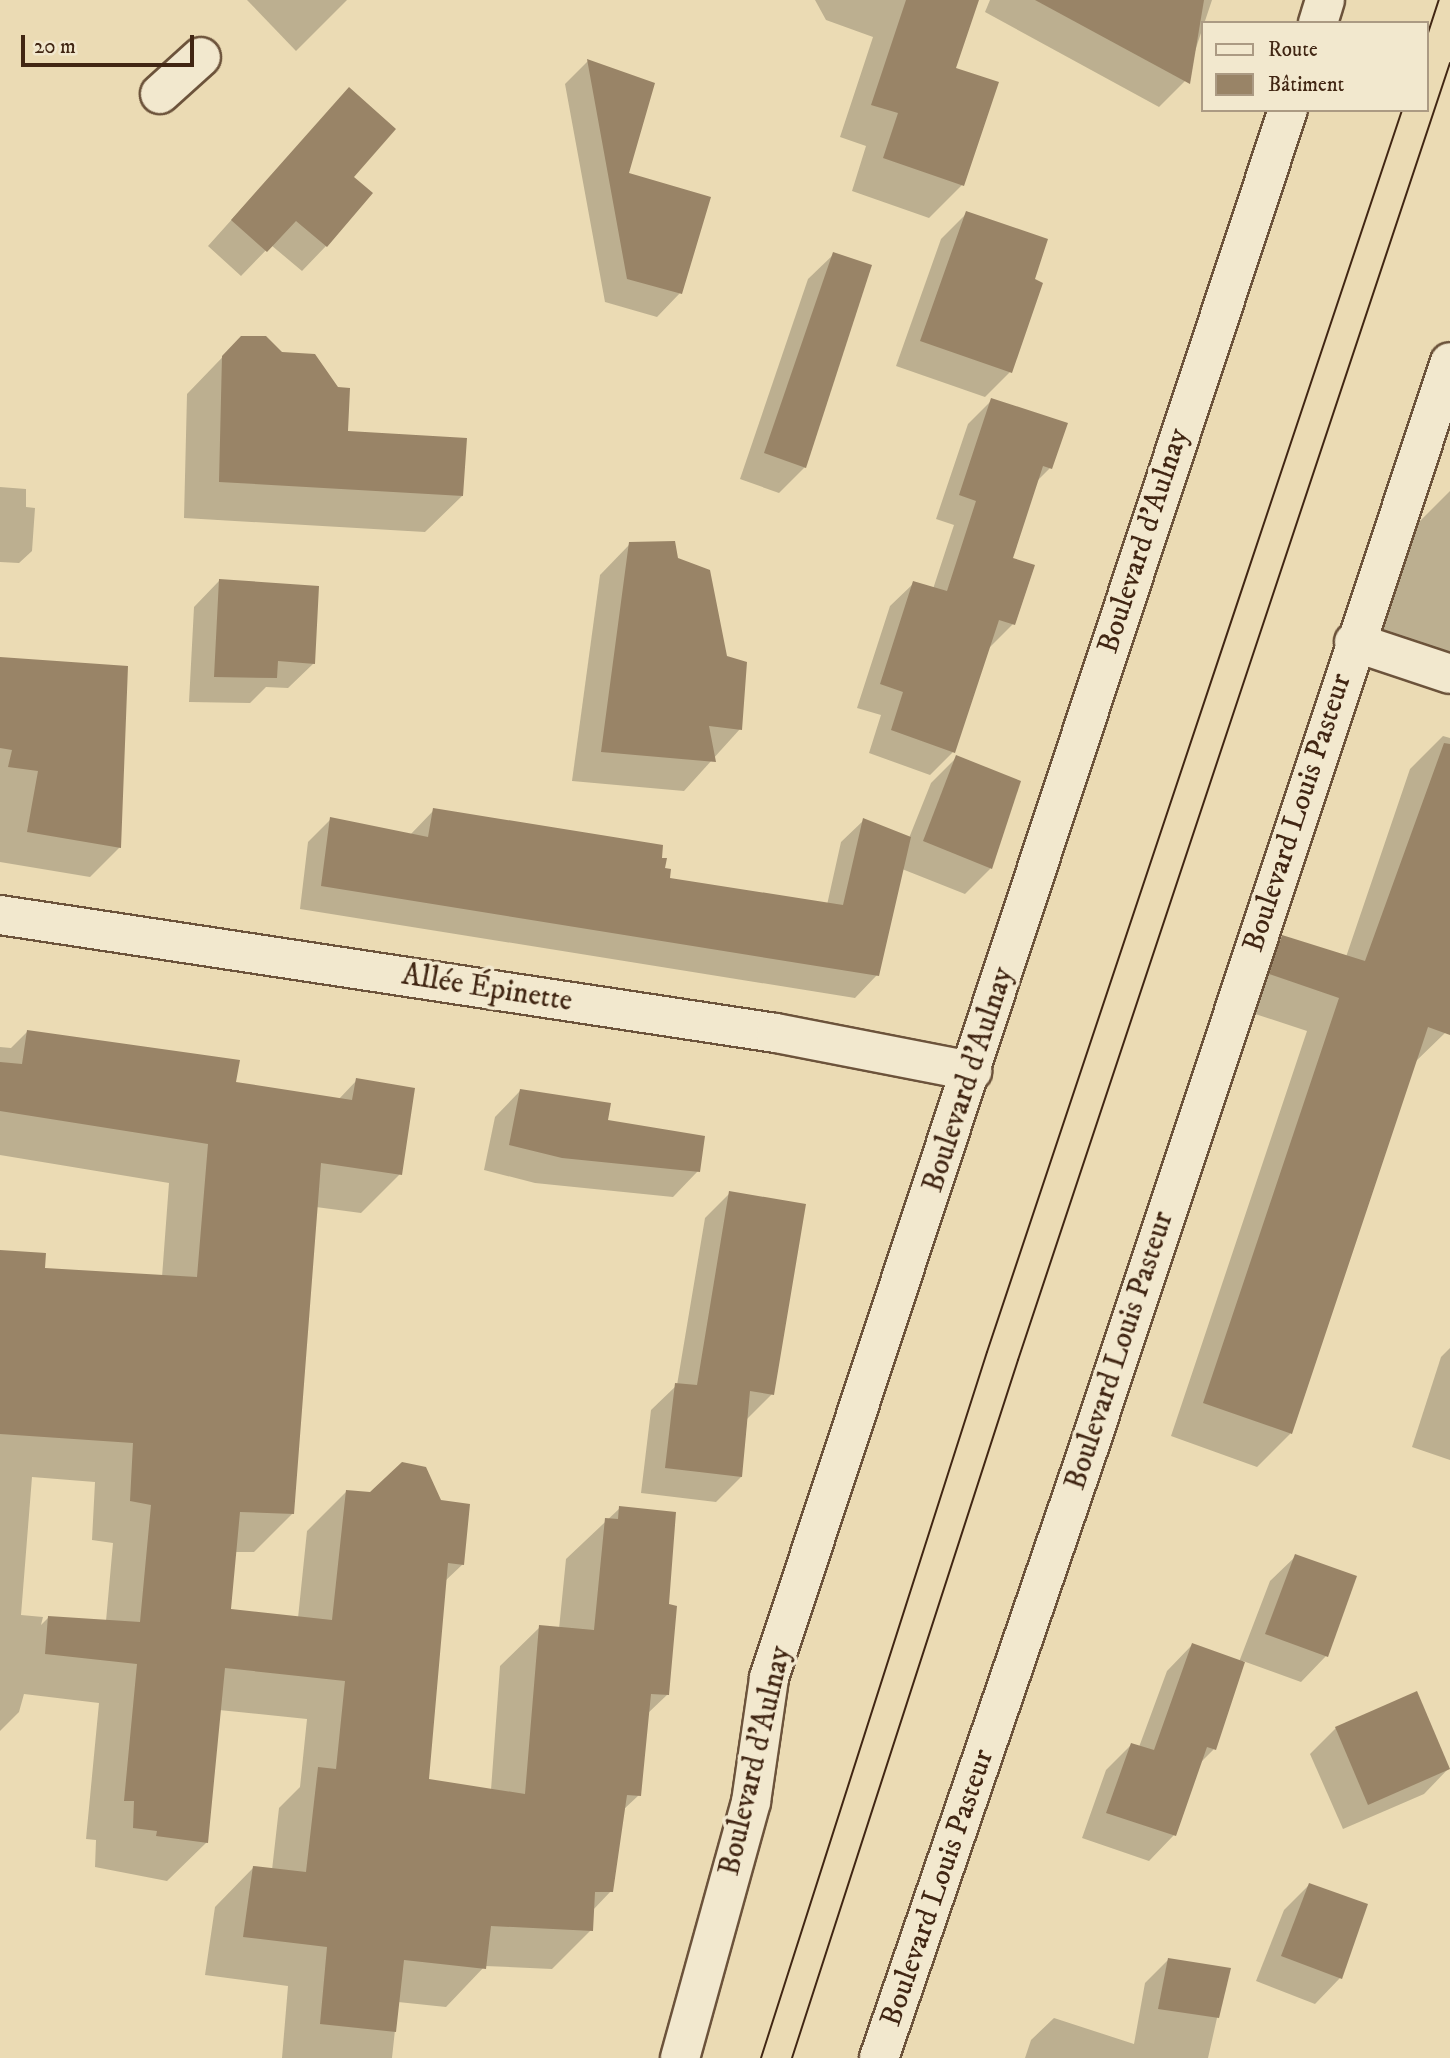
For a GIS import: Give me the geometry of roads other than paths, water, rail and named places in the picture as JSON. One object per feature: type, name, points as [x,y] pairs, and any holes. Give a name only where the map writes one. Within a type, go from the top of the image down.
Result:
[{"type":"street","points":[[1319,21],[1325,0]]},
{"type":"street","points":[[160,94],[201,57]]},
{"type":"street","name":"Boulevard d'Aulnay","points":[[680,2058],[751,1802],[769,1678],[1287,112]]},
{"type":"street","points":[[1450,362],[1354,642],[1450,674]]},
{"type":"street","name":"Boulevard Louis Pasteur","points":[[879,2058],[1086,1457],[1354,642]]},
{"type":"street","name":"Allée Épinette","points":[[0,915],[776,1033],[972,1071]]},
{"type":"tram line","points":[[1429,30],[1439,0]]},
{"type":"tram line","points":[[792,2058],[1018,1360],[1450,63]]},
{"type":"tram line","points":[[761,2058],[987,1352],[1401,112]]}]
